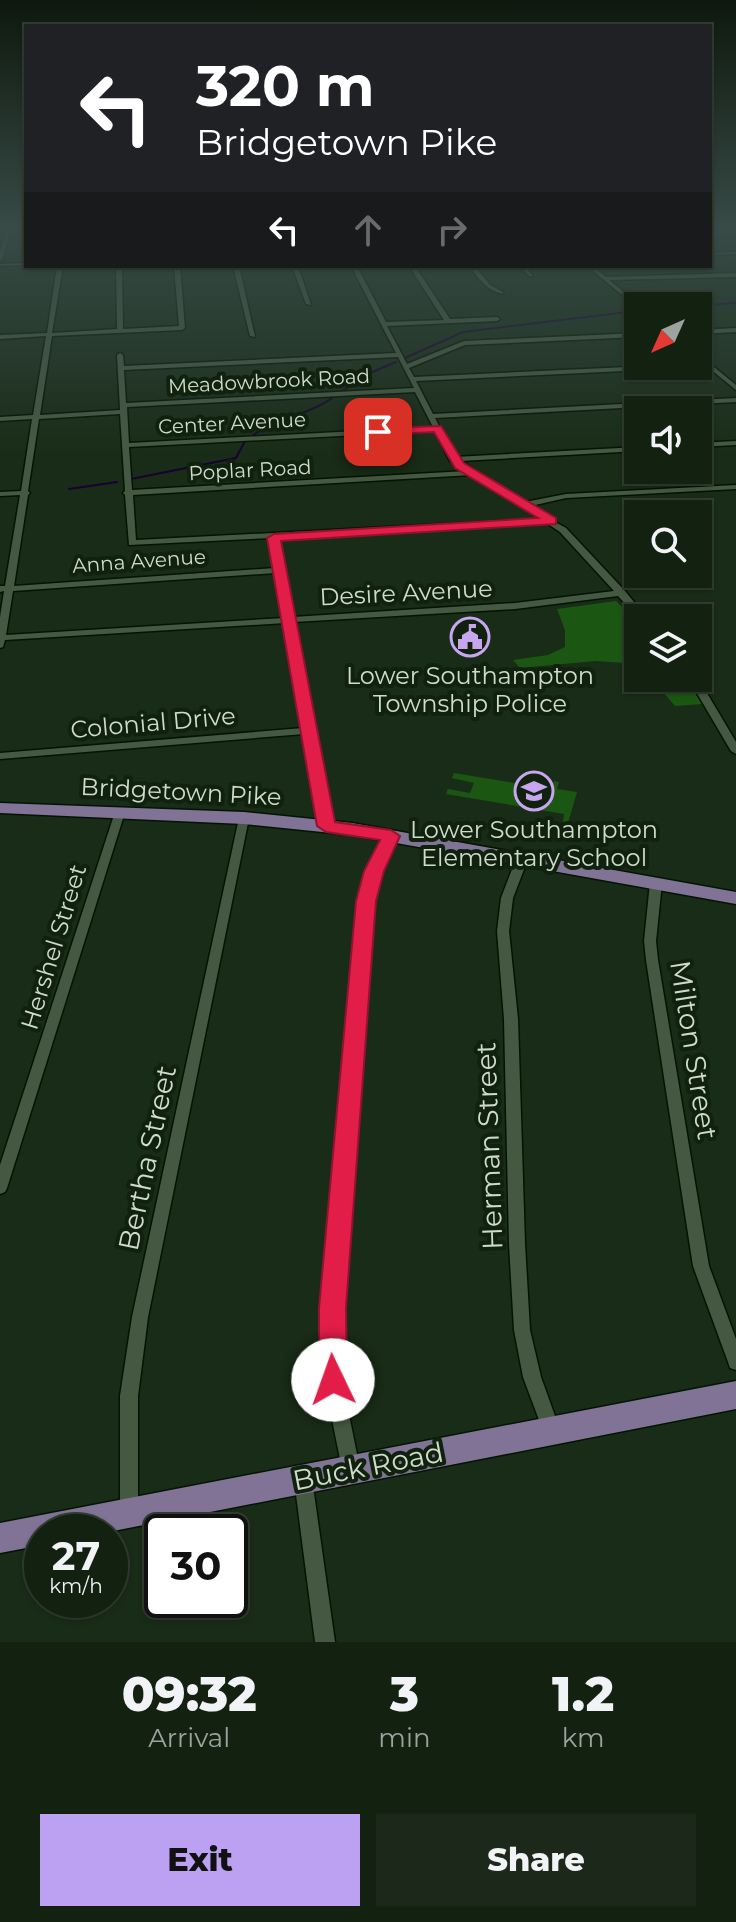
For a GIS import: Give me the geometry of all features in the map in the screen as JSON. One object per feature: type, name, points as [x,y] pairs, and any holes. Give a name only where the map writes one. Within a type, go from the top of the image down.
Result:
[{"type":"main road","name":"Bridgetown Pike","points":[[0,808],[244,818],[326,826],[736,898]]},
{"type":"main road","name":"Buck Road","points":[[0,1538],[736,1395]]},
{"type":"street","points":[[0,646],[5,589],[26,493],[55,304]]},
{"type":"street","points":[[120,304],[120,332]]},
{"type":"street","points":[[0,337],[182,328],[180,304]]},
{"type":"street","points":[[245,304],[253,336]]},
{"type":"street","points":[[373,304],[453,459],[470,473],[528,504],[552,521],[631,604]]},
{"type":"street","points":[[437,304],[448,321]]},
{"type":"street","points":[[384,324],[497,319]]},
{"type":"street","points":[[712,331],[736,330]]},
{"type":"street","points":[[406,367],[464,343],[624,336]]},
{"type":"street","points":[[120,355],[132,543],[274,538],[552,521]]},
{"type":"street","points":[[121,368],[400,355]]},
{"type":"street","points":[[712,368],[736,388]]},
{"type":"street","points":[[411,379],[624,369]]},
{"type":"street","name":"Meadowbrook Road","points":[[0,419],[417,390]]},
{"type":"street","points":[[430,416],[736,400]]},
{"type":"street","name":"Center Avenue","points":[[125,445],[437,429]]},
{"type":"street","points":[[712,444],[736,443]]},
{"type":"street","points":[[453,459],[624,450]]},
{"type":"street","name":"Poplar Road","points":[[127,493],[470,473]]},
{"type":"street","points":[[528,504],[566,496],[736,487]]},
{"type":"street","points":[[0,494],[26,493]]},
{"type":"street","points":[[274,538],[326,826]]},
{"type":"street","name":"Anna Avenue","points":[[5,589],[280,570]]},
{"type":"street","name":"Desire Avenue","points":[[0,638],[515,606],[622,593]]},
{"type":"street","points":[[701,692],[736,751]]},
{"type":"street","name":"Colonial Drive","points":[[0,756],[309,731]]},
{"type":"street","name":"Hershel Street","points":[[0,1188],[120,812]]},
{"type":"street","name":"Bertha Street","points":[[129,1512],[129,1396],[140,1317],[244,818]]},
{"type":"street","points":[[351,1469],[333,1380],[332,1308],[366,901],[374,871],[391,836]]},
{"type":"street","name":"Herman Street","points":[[522,859],[507,898],[503,931],[511,1019],[519,1273],[522,1330],[532,1377],[551,1430]]},
{"type":"street","name":"Milton Street","points":[[656,883],[650,941],[652,960],[690,1205],[701,1266],[736,1362]]},
{"type":"street","points":[[302,1478],[325,1642]]},
{"type":"green space","points":[[616,601],[624,609],[624,663],[596,661],[520,668],[513,660],[548,655],[565,647],[565,630],[557,609]]},
{"type":"green space","points":[[663,692],[695,692],[702,704],[675,706]]},
{"type":"green space","points":[[454,773],[551,789],[554,781],[559,782],[557,789],[577,792],[568,823],[563,822],[564,814],[446,794],[448,789],[470,793],[474,783],[452,778]]},
{"type":"waterway","points":[[712,305],[728,304]]},
{"type":"waterway","points":[[405,358],[463,332],[624,312]]},
{"type":"waterway","points":[[341,392],[363,376],[396,362]]},
{"type":"waterway","points":[[252,436],[335,396]]},
{"type":"waterway","points":[[131,479],[236,458],[245,441]]},
{"type":"waterway","points":[[69,489],[117,482]]},
{"type":"place","name":"Lower Southampton Township Police","points":[[470,637]]},
{"type":"place","name":"Lower Southampton Elementary School","points":[[534,791]]},
{"type":"route","points":[[333,1380],[332,1308],[366,901],[374,871],[391,836],[326,826],[274,538],[552,521],[459,465],[437,429],[378,432]]}]
